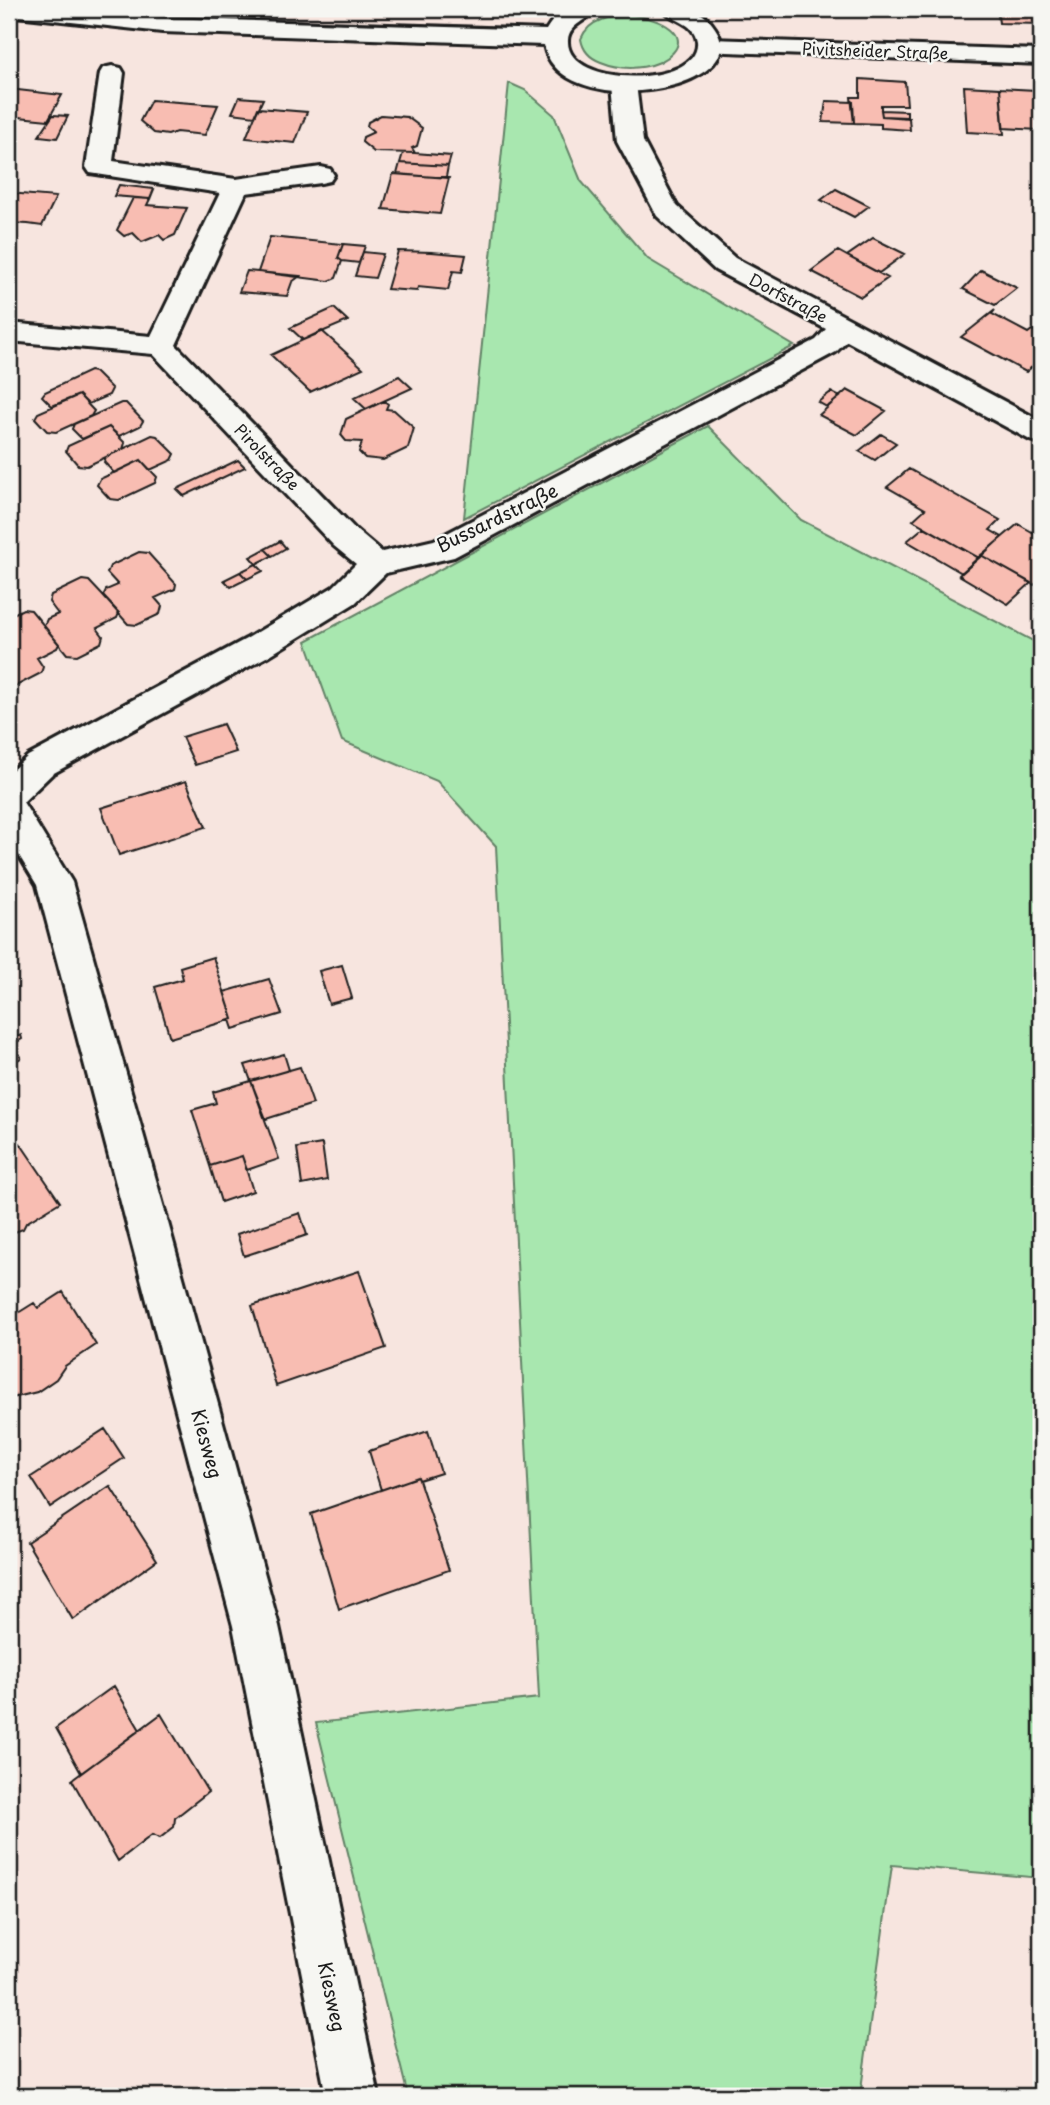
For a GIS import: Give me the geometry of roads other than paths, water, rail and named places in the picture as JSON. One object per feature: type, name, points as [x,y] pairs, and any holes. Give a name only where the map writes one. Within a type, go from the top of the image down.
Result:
[{"type":"street","points":[[17,9],[162,25],[554,38]]},
{"type":"street","points":[[584,9],[560,26],[554,38],[556,51],[573,68],[601,80],[624,84],[661,81],[692,70],[705,59],[710,46],[705,29],[689,15],[675,9]]},
{"type":"street","name":"Pivitsheider Straße","points":[[710,46],[1041,57]]},
{"type":"street","points":[[112,73],[99,167],[236,187],[321,175]]},
{"type":"street","name":"Dorfstraße","points":[[624,84],[630,141],[666,210],[725,264],[1041,433]]},
{"type":"street","points":[[9,332],[161,346],[236,187]]},
{"type":"street","name":"Bussardstraße","points":[[376,564],[443,549],[826,346],[844,327]]},
{"type":"street","name":"Pirolstraße","points":[[161,346],[345,538],[376,564]]},
{"type":"street","points":[[9,794],[40,765],[258,648],[344,595],[376,564]]},
{"type":"street","name":"Kiesweg","points":[[9,809],[54,882],[148,1221],[256,1626],[353,2096]]}]
